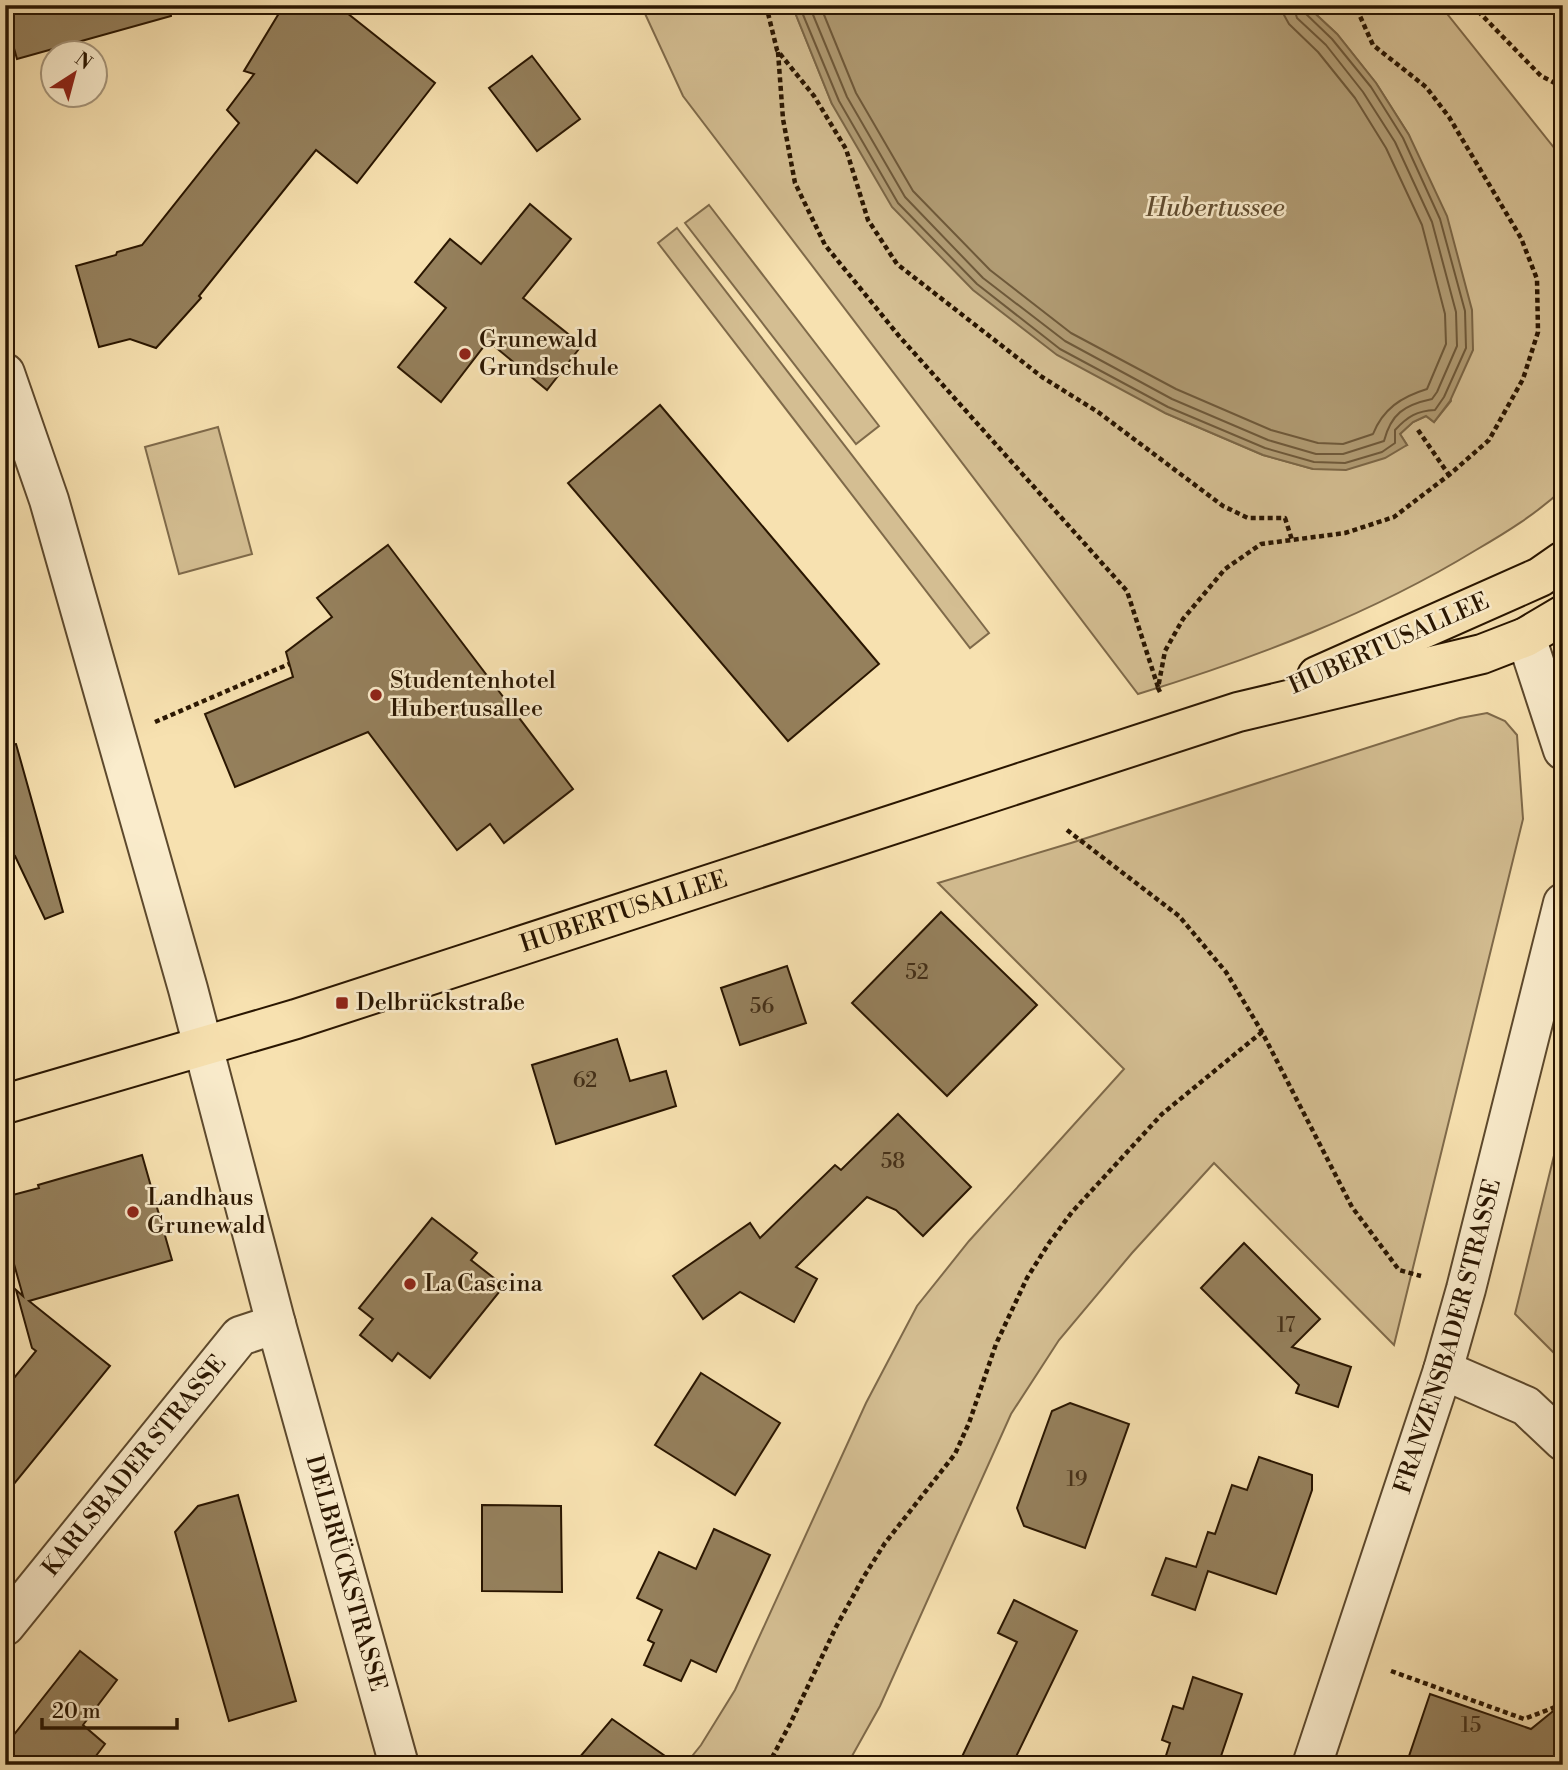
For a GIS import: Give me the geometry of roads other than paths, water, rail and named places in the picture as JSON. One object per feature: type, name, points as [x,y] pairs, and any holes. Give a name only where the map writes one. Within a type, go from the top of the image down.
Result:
[{"type":"main road","name":"HUBERTUSALLEE","points":[[1238,712],[1551,569]]},
{"type":"main road","name":"HUBERTUSALLEE","points":[[1526,637],[1551,569]]},
{"type":"main road","name":"HUBERTUSALLEE","points":[[5,1104],[296,1018],[1238,712],[1482,654],[1526,637],[1563,615]]},
{"type":"street","name":"DELBRÜCKSTRASSE","points":[[5,373],[49,500],[204,1046],[276,1324],[399,1765]]},
{"type":"street","points":[[1526,637],[1563,750]]},
{"type":"street","name":"FRANZENSBADER STRASSE","points":[[1311,1765],[1443,1370],[1466,1289],[1563,903]]},
{"type":"street","name":"KARLSBADER STRASSE","points":[[5,1626],[240,1336],[276,1324]]},
{"type":"street","points":[[1443,1370],[1526,1406],[1563,1441]]},
{"type":"water","name":"Hubertussee","points":[[792,5],[1306,5],[1337,34],[1376,83],[1409,135],[1447,216],[1472,310],[1473,350],[1450,401],[1434,422],[1426,416],[1413,422],[1400,434],[1407,445],[1385,458],[1346,470],[1313,469],[1263,455],[1165,413],[1057,355],[973,290],[892,207],[832,104]]},
{"type":"place","name":"Grunewald Grundschule","points":[[465,354]]},
{"type":"place","name":"Studentenhotel Hubertusallee","points":[[376,695]]},
{"type":"place","name":"Delbrückstraße","points":[[342,1003]]},
{"type":"place","name":"Landhaus Grunewald","points":[[133,1212]]},
{"type":"place","name":"La Cascina","points":[[410,1284]]}]
